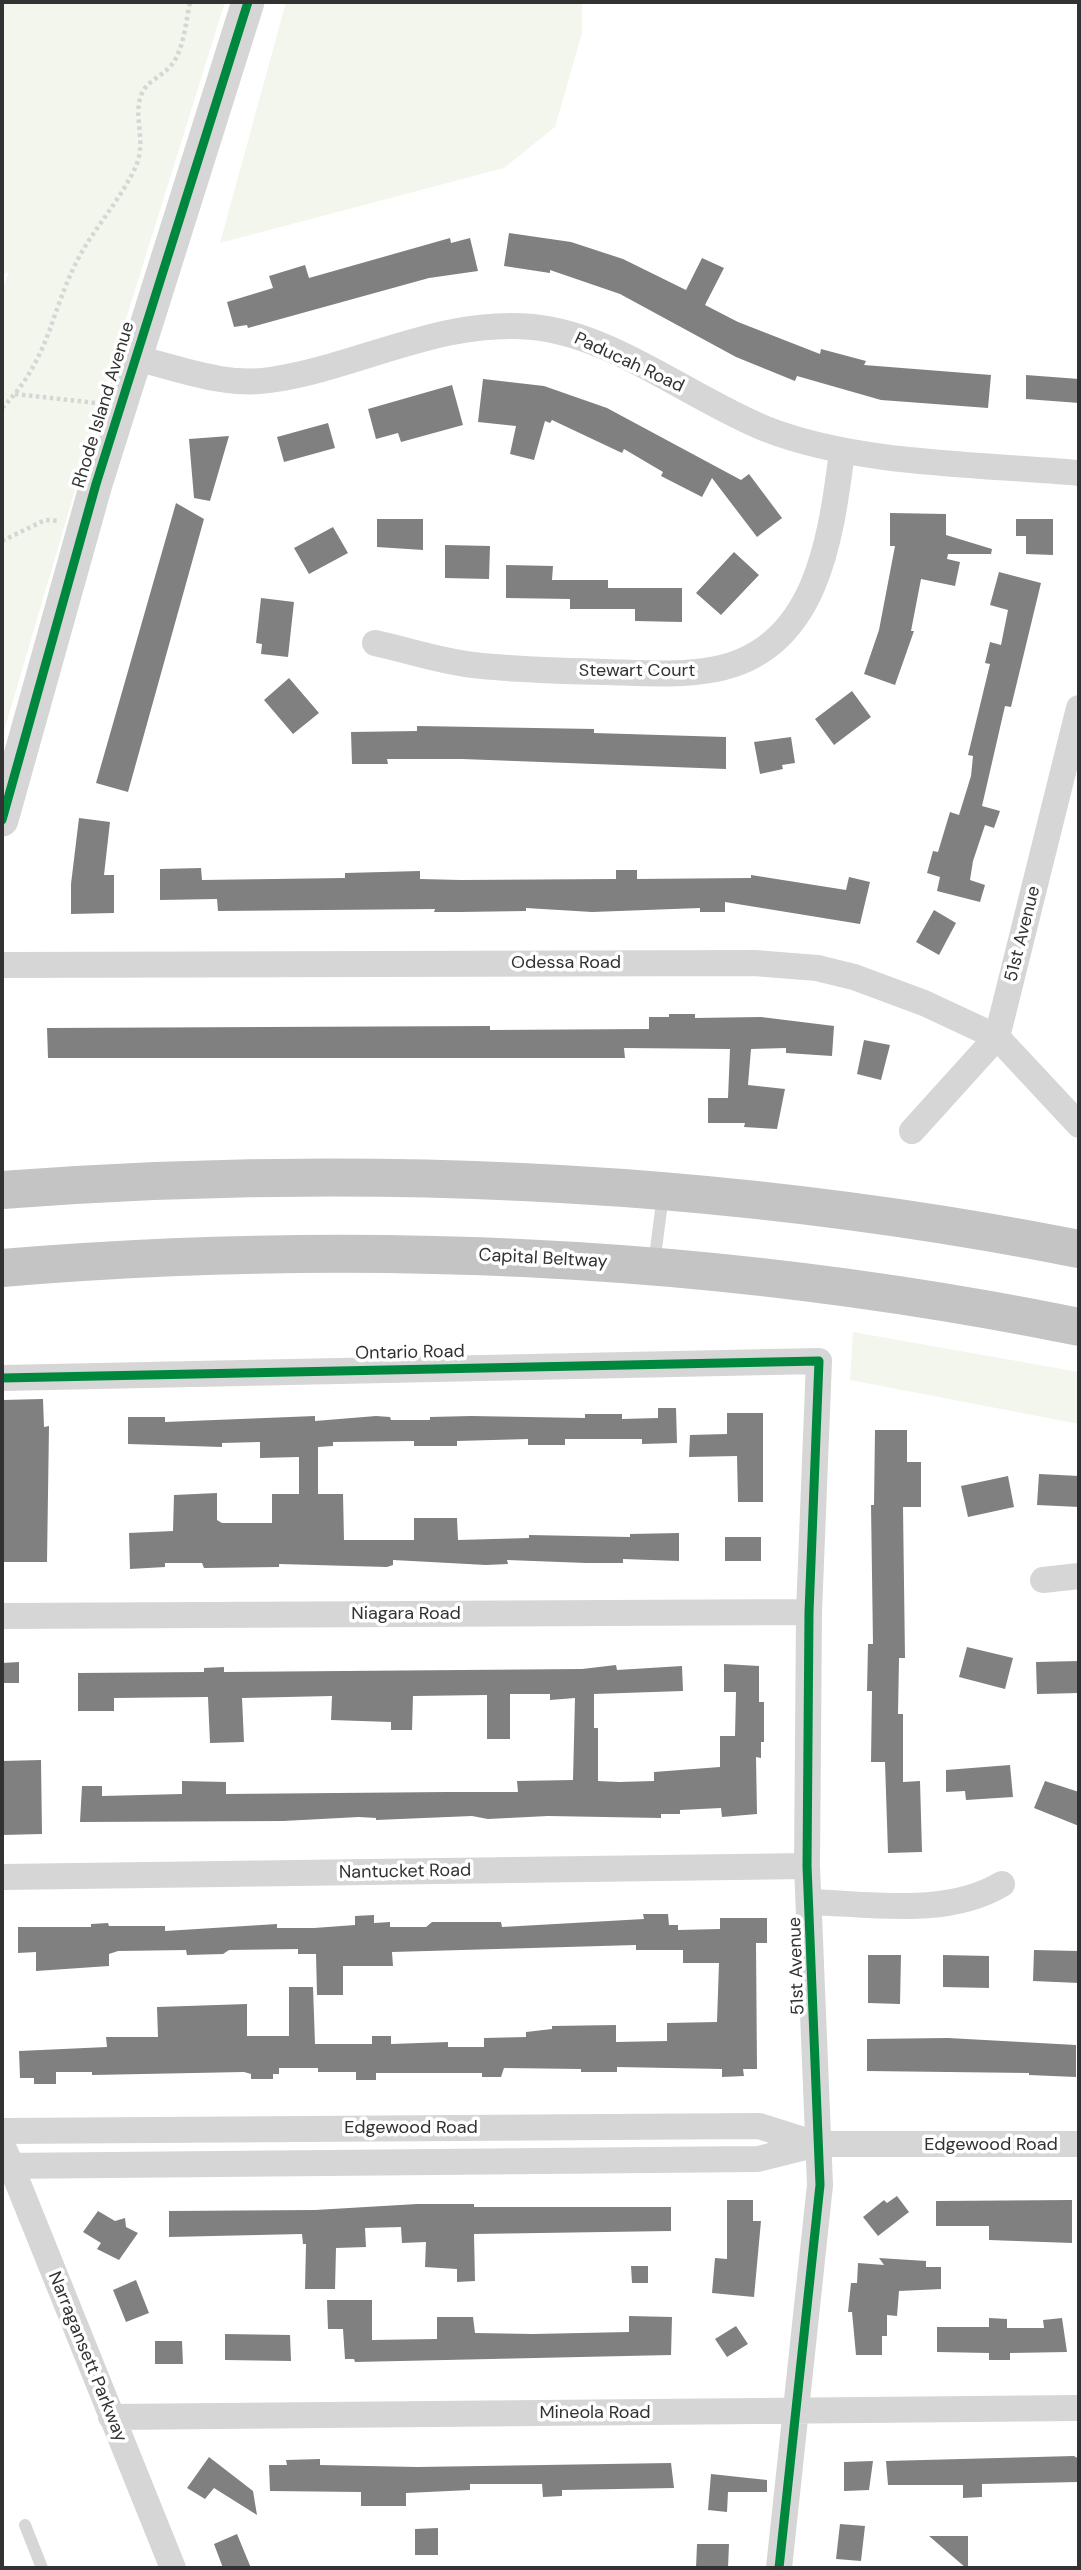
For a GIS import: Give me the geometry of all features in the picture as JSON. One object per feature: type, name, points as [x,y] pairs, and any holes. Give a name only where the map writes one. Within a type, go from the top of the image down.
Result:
[{"type":"highway","points":[[2,1190],[204,1179],[501,1181],[663,1191],[823,1208],[1079,1248]]},
{"type":"highway","name":"Capital Beltway","points":[[2,1268],[175,1257],[348,1253],[500,1255],[654,1266],[813,1283],[1005,1312],[1079,1327]]},
{"type":"street","name":"Rhode Island Avenue","points":[[2,820],[85,524],[248,2]]},
{"type":"street","name":"Paducah Road","points":[[135,358],[223,380],[270,380],[427,335],[481,326],[534,327],[566,333],[606,349],[763,428],[842,452],[1079,473]]},
{"type":"street","name":"Stewart Court","points":[[374,643],[470,665],[519,669],[693,673],[729,666],[768,645],[781,633],[816,583],[833,524],[842,452]]},
{"type":"street","name":"51st Avenue","points":[[912,1131],[997,1037],[1079,708]]},
{"type":"street","name":"Odessa Road","points":[[2,965],[787,965],[817,968],[854,977],[924,1003],[997,1037],[1079,1125]]},
{"type":"street","name":"51st Avenue","points":[[779,2568],[820,2185],[811,1902],[807,1866],[809,1612],[819,1361]]},
{"type":"street","name":"Ontario Road","points":[[2,1378],[819,1361]]},
{"type":"street","points":[[1043,1580],[1079,1576]]},
{"type":"street","name":"Niagara Road","points":[[2,1616],[809,1612]]},
{"type":"street","name":"Nantucket Road","points":[[2,1877],[807,1866]]},
{"type":"street","points":[[811,1902],[953,1903],[989,1892],[1002,1884]]},
{"type":"street","name":"Edgewood Road","points":[[2,2132],[759,2126],[818,2144]]},
{"type":"street","name":"Edgewood Road","points":[[5,2159],[758,2159],[818,2144],[1079,2144]]},
{"type":"street","name":"Narragansett Parkway","points":[[5,2159],[173,2568]]},
{"type":"street","name":"Mineola Road","points":[[111,2417],[1079,2409]]},
{"type":"lane","points":[[654,1266],[663,1191]]},
{"type":"lane","points":[[25,2525],[42,2568]]},
{"type":"path","points":[[2,408],[15,394],[44,351],[62,295],[78,259],[136,166],[143,143],[139,103],[143,90],[172,64],[182,41],[190,2]]},
{"type":"path","points":[[15,394],[97,403]]},
{"type":"path","points":[[2,541],[45,520],[85,524]]},
{"type":"shaded area","points":[[2,2],[225,2],[116,351],[2,738],[2,290],[9,272],[2,275]]},
{"type":"shaded area","points":[[286,2],[582,2],[582,33],[555,127],[504,168],[220,243]]},
{"type":"shaded area","points":[[853,1332],[1079,1372],[1079,1424],[850,1380]]},
{"type":"building","points":[[509,233],[571,242],[623,259],[686,290],[702,258],[724,268],[705,305],[738,322],[820,354],[821,349],[866,361],[864,365],[991,375],[988,408],[881,400],[797,376],[795,381],[736,357],[620,294],[550,270],[550,273],[504,266]]},
{"type":"building","points":[[450,238],[451,243],[470,238],[478,271],[429,278],[248,328],[247,325],[234,327],[227,302],[273,288],[269,276],[305,265],[309,278]]},
{"type":"building","points":[[1026,375],[1079,379],[1079,403],[1026,399]]},
{"type":"building","points":[[483,379],[544,386],[607,408],[741,480],[749,474],[782,518],[757,537],[712,478],[702,497],[661,476],[663,472],[624,449],[622,453],[552,420],[550,423],[545,421],[534,460],[510,454],[516,426],[478,422]]},
{"type":"building","points":[[452,385],[463,425],[401,442],[398,433],[376,439],[368,409]]},
{"type":"building","points":[[328,423],[335,448],[284,462],[277,437]]},
{"type":"building","points":[[229,436],[210,501],[194,498],[189,439]]},
{"type":"building","points":[[176,503],[204,519],[128,792],[96,783]]},
{"type":"building","points":[[890,513],[946,514],[946,535],[992,549],[991,554],[948,554],[947,559],[960,562],[955,586],[921,579],[911,631],[914,631],[895,685],[864,674],[879,630],[895,546],[890,546]]},
{"type":"building","points":[[377,519],[423,519],[423,550],[377,547]]},
{"type":"building","points":[[1016,519],[1053,519],[1053,555],[1026,554],[1026,536],[1016,536]]},
{"type":"building","points":[[333,527],[348,553],[309,574],[294,548]]},
{"type":"building","points":[[445,545],[490,546],[489,579],[445,578]]},
{"type":"building","points":[[734,552],[759,575],[721,615],[696,593]]},
{"type":"building","points":[[506,565],[553,566],[552,580],[608,580],[608,588],[682,588],[682,622],[635,621],[635,609],[570,609],[570,599],[506,598]]},
{"type":"building","points":[[999,572],[1041,583],[1011,707],[1005,706],[982,806],[1000,811],[994,828],[985,825],[973,861],[970,880],[985,885],[980,902],[937,891],[940,877],[927,873],[933,851],[938,852],[950,812],[959,815],[971,776],[973,756],[968,755],[990,664],[985,663],[990,642],[1001,645],[1008,610],[990,605]]},
{"type":"building","points":[[261,598],[294,602],[288,657],[261,654],[262,644],[256,643]]},
{"type":"building","points":[[289,678],[319,713],[293,734],[264,700]]},
{"type":"building","points":[[852,691],[871,717],[834,745],[815,719]]},
{"type":"building","points":[[417,726],[594,729],[594,733],[726,737],[726,769],[462,759],[387,759],[388,764],[352,764],[351,732],[417,731]]},
{"type":"building","points":[[791,737],[795,763],[782,765],[783,769],[760,774],[754,742]]},
{"type":"building","points":[[79,818],[110,822],[104,875],[114,875],[114,913],[71,914],[71,884]]},
{"type":"building","points":[[201,868],[202,880],[345,878],[345,873],[420,871],[420,879],[616,879],[616,870],[637,870],[637,879],[751,878],[751,875],[846,890],[849,877],[870,882],[860,924],[725,902],[725,912],[700,912],[700,908],[592,912],[526,908],[526,911],[434,912],[435,909],[218,911],[217,899],[160,900],[160,869]]},
{"type":"building","points":[[934,910],[956,923],[939,955],[916,942]]},
{"type":"building","points":[[669,1014],[695,1014],[695,1018],[761,1017],[834,1026],[832,1056],[786,1053],[786,1048],[751,1049],[748,1085],[785,1089],[777,1129],[744,1127],[745,1123],[708,1123],[708,1098],[728,1098],[730,1049],[624,1048],[625,1058],[48,1058],[47,1028],[490,1026],[490,1030],[649,1029],[649,1017],[669,1017]]},
{"type":"building","points":[[864,1040],[890,1045],[881,1080],[857,1074]]},
{"type":"building","points":[[43,1399],[44,1427],[49,1426],[47,1562],[2,1562],[2,1400]]},
{"type":"building","points":[[658,1408],[676,1408],[677,1443],[642,1444],[642,1439],[565,1439],[565,1445],[528,1445],[528,1439],[457,1441],[457,1446],[414,1446],[414,1441],[333,1442],[333,1446],[318,1447],[318,1494],[343,1494],[344,1540],[414,1540],[414,1518],[457,1518],[458,1540],[529,1538],[529,1535],[630,1537],[630,1534],[679,1533],[679,1561],[623,1559],[623,1563],[586,1563],[507,1560],[508,1564],[486,1565],[393,1560],[393,1565],[387,1567],[279,1564],[279,1567],[204,1568],[202,1563],[165,1563],[165,1567],[130,1569],[129,1533],[173,1531],[174,1495],[217,1493],[217,1520],[222,1523],[272,1523],[272,1494],[299,1494],[299,1457],[260,1458],[260,1442],[222,1443],[222,1447],[128,1444],[128,1417],[165,1417],[165,1422],[315,1416],[315,1421],[376,1416],[390,1417],[391,1420],[430,1420],[430,1417],[585,1418],[585,1414],[622,1414],[622,1419],[658,1418]]},
{"type":"building","points":[[727,1413],[763,1413],[763,1502],[738,1502],[737,1456],[689,1457],[690,1435],[727,1434]]},
{"type":"building","points":[[875,1430],[907,1430],[907,1462],[921,1462],[921,1507],[903,1507],[905,1658],[899,1658],[898,1714],[903,1714],[903,1782],[920,1781],[922,1852],[888,1853],[885,1762],[871,1762],[872,1691],[867,1691],[868,1644],[873,1644],[871,1505],[874,1505]]},
{"type":"building","points":[[1039,1474],[1079,1476],[1079,1507],[1037,1505]]},
{"type":"building","points":[[1008,1476],[1014,1507],[968,1517],[961,1486]]},
{"type":"building","points":[[725,1537],[761,1537],[761,1561],[725,1561]]},
{"type":"building","points":[[967,1647],[1013,1658],[1005,1689],[959,1677]]},
{"type":"building","points":[[1079,1661],[1079,1693],[1037,1694],[1036,1662]]},
{"type":"building","points":[[19,1662],[19,1683],[2,1683],[2,1663]]},
{"type":"building","points":[[724,1664],[759,1666],[759,1702],[764,1702],[764,1742],[761,1742],[761,1758],[756,1757],[757,1814],[722,1817],[721,1808],[680,1810],[680,1814],[661,1814],[661,1818],[548,1816],[488,1819],[472,1816],[376,1820],[359,1817],[283,1821],[80,1822],[82,1786],[102,1786],[102,1796],[182,1794],[182,1781],[226,1782],[226,1794],[518,1792],[517,1781],[573,1780],[575,1698],[550,1700],[550,1694],[510,1694],[510,1739],[487,1739],[487,1695],[413,1696],[412,1730],[391,1730],[391,1722],[331,1720],[332,1696],[242,1698],[244,1742],[210,1743],[208,1697],[114,1698],[114,1711],[78,1711],[78,1673],[204,1672],[204,1668],[224,1667],[224,1672],[582,1669],[616,1665],[617,1670],[682,1666],[683,1691],[594,1694],[594,1728],[598,1728],[598,1781],[619,1782],[654,1781],[654,1772],[720,1767],[720,1736],[735,1736],[736,1692],[724,1692]]},
{"type":"building","points":[[41,1760],[42,1834],[2,1835],[2,1761]]},
{"type":"building","points":[[1010,1765],[1013,1797],[966,1800],[965,1791],[946,1792],[946,1770]]},
{"type":"building","points":[[1045,1781],[1079,1792],[1079,1826],[1034,1808]]},
{"type":"building","points":[[643,1914],[668,1914],[669,1925],[678,1925],[678,1930],[720,1929],[720,1918],[767,1918],[767,1943],[756,1943],[757,2069],[743,2069],[744,2076],[722,2077],[722,2069],[617,2067],[617,2072],[504,2068],[501,2077],[482,2077],[482,2073],[376,2073],[376,2080],[356,2080],[356,2072],[318,2072],[318,2068],[279,2068],[279,2074],[273,2074],[273,2079],[251,2079],[251,2074],[244,2072],[92,2075],[92,2072],[56,2072],[56,2084],[34,2084],[34,2078],[20,2078],[19,2051],[107,2047],[106,2037],[158,2037],[157,2007],[247,2004],[247,2036],[289,2036],[289,1987],[313,1987],[315,2044],[372,2044],[372,2036],[391,2036],[391,2044],[448,2042],[448,2047],[484,2047],[484,2038],[526,2037],[526,2032],[552,2029],[552,2026],[616,2025],[616,2042],[667,2041],[667,2023],[717,2022],[719,1963],[683,1963],[683,1950],[636,1950],[636,1945],[392,1952],[393,1966],[343,1966],[343,1995],[317,1995],[316,1954],[298,1954],[298,1949],[229,1950],[223,1954],[187,1955],[186,1950],[118,1951],[109,1954],[109,1966],[36,1971],[36,1952],[18,1953],[18,1927],[91,1927],[91,1924],[108,1923],[109,1926],[165,1926],[165,1931],[277,1924],[277,1928],[314,1928],[355,1925],[355,1916],[374,1915],[374,1923],[390,1922],[390,1927],[426,1927],[432,1922],[501,1922],[502,1927],[644,1919]]},
{"type":"building","points":[[1034,1950],[1079,1951],[1079,1983],[1033,1981]]},
{"type":"building","points":[[868,1955],[901,1955],[900,2004],[868,2003]]},
{"type":"building","points":[[943,1955],[989,1956],[989,1988],[943,1987]]},
{"type":"building","points":[[948,2038],[1076,2045],[1076,2077],[1029,2073],[867,2071],[867,2039]]},
{"type":"building","points":[[897,2196],[909,2212],[878,2236],[863,2217],[884,2200],[887,2203]]},
{"type":"building","points":[[727,2200],[753,2200],[753,2221],[761,2221],[754,2297],[712,2293],[715,2258],[727,2259]]},
{"type":"building","points":[[1072,2200],[1072,2243],[989,2240],[989,2226],[936,2226],[936,2201]]},
{"type":"building","points":[[417,2204],[474,2204],[474,2207],[671,2207],[671,2231],[474,2234],[475,2281],[457,2282],[457,2269],[425,2267],[426,2242],[402,2243],[401,2227],[365,2228],[366,2247],[336,2248],[335,2289],[305,2289],[306,2244],[303,2244],[302,2234],[169,2237],[169,2211],[315,2210]]},
{"type":"building","points":[[98,2211],[115,2221],[125,2218],[126,2227],[138,2233],[119,2260],[97,2249],[101,2243],[83,2232]]},
{"type":"building","points":[[879,2258],[926,2261],[926,2267],[941,2267],[941,2289],[899,2291],[897,2316],[887,2315],[887,2336],[882,2336],[882,2355],[856,2355],[852,2312],[848,2312],[851,2283],[857,2283],[858,2263],[884,2265]]},
{"type":"building","points":[[631,2266],[648,2266],[648,2283],[632,2283]]},
{"type":"building","points":[[136,2280],[149,2313],[126,2322],[113,2290]]},
{"type":"building","points":[[327,2300],[372,2300],[372,2340],[437,2339],[437,2317],[473,2317],[475,2333],[533,2334],[629,2332],[629,2316],[672,2317],[671,2355],[355,2362],[354,2359],[345,2359],[343,2329],[328,2329]]},
{"type":"building","points":[[989,2318],[1007,2319],[1007,2328],[1044,2328],[1043,2320],[1062,2318],[1067,2352],[1010,2353],[1010,2360],[989,2360],[989,2353],[937,2352],[937,2327],[989,2327]]},
{"type":"building","points":[[736,2326],[748,2344],[727,2357],[715,2339]]},
{"type":"building","points":[[225,2334],[290,2335],[291,2361],[225,2360]]},
{"type":"building","points":[[155,2341],[182,2341],[183,2364],[155,2364]]},
{"type":"building","points":[[1074,2456],[1079,2459],[1079,2482],[982,2484],[982,2497],[963,2498],[963,2485],[888,2485],[886,2461]]},
{"type":"building","points":[[209,2457],[253,2491],[257,2515],[214,2488],[205,2499],[187,2488]]},
{"type":"building","points":[[320,2459],[320,2465],[417,2467],[671,2463],[674,2488],[562,2490],[562,2496],[543,2497],[542,2484],[470,2484],[470,2490],[406,2493],[406,2506],[361,2506],[361,2492],[270,2491],[269,2465],[287,2465],[286,2460]]},
{"type":"building","points":[[873,2461],[869,2490],[844,2491],[844,2462]]},
{"type":"building","points":[[711,2474],[767,2480],[767,2492],[728,2492],[727,2512],[708,2510]]},
{"type":"building","points":[[840,2524],[865,2526],[861,2561],[836,2559]]},
{"type":"building","points":[[438,2528],[438,2555],[415,2555],[415,2529]]},
{"type":"building","points":[[237,2534],[251,2568],[223,2568],[214,2544]]},
{"type":"building","points":[[929,2536],[968,2536],[968,2568],[966,2568]]},
{"type":"building","points":[[697,2544],[729,2544],[728,2568],[696,2568]]},
{"type":"cycle path","points":[[2,820],[96,484],[248,2]]},
{"type":"cycle path","points":[[2,1378],[819,1361],[809,1612],[807,1866],[820,2185],[779,2568]]}]
